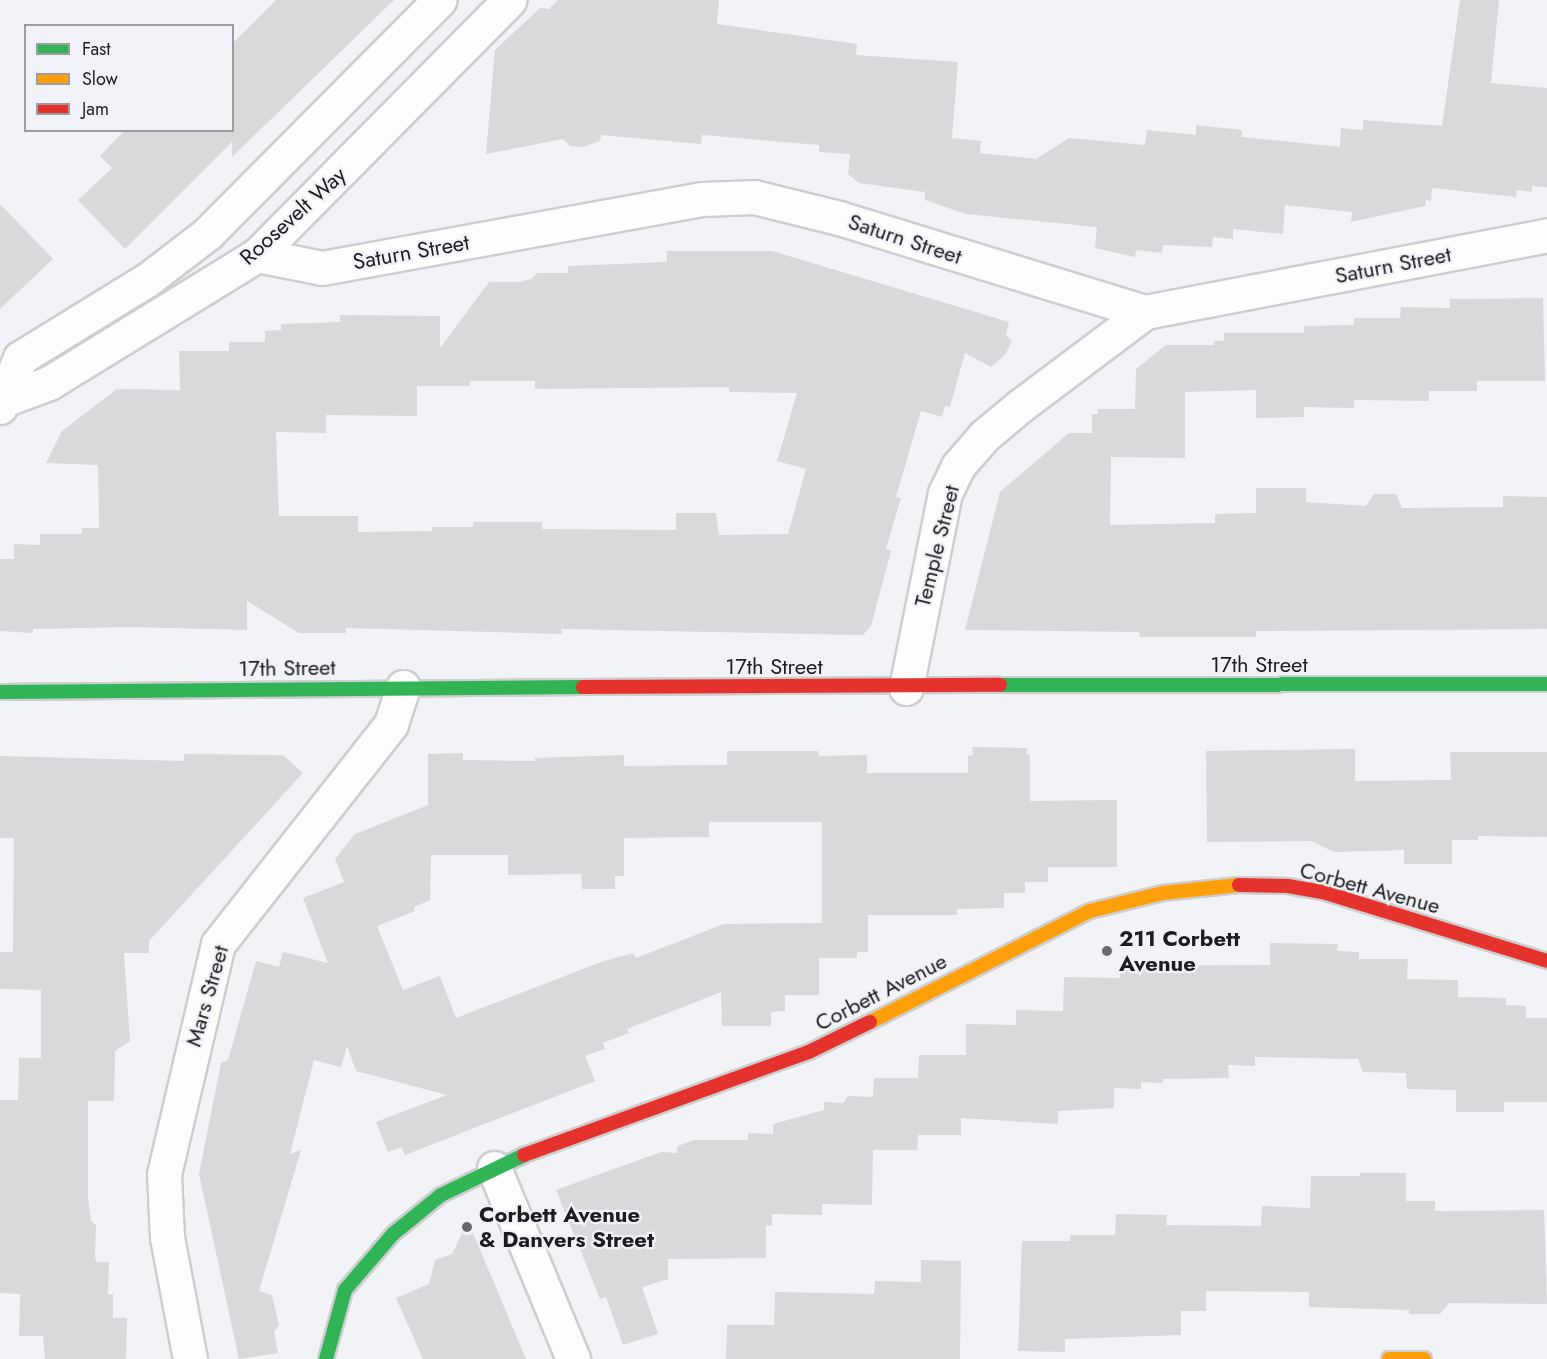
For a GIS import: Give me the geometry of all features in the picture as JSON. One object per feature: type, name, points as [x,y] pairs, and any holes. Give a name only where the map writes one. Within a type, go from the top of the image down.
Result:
[{"type":"main road","name":"17th Street","points":[[0,692],[404,687],[906,688],[1547,684]]},
{"type":"main road","name":"Corbett Avenue","points":[[326,1359],[335,1315],[345,1290],[365,1263],[427,1205],[494,1168],[543,1146],[809,1052],[1090,911],[1163,892],[1231,885],[1311,890],[1547,961]]},
{"type":"main road","points":[[1389,1359],[1424,1359]]},
{"type":"street","name":"Roosevelt Way","points":[[3,403],[20,358],[147,280],[207,234],[439,0]]},
{"type":"street","name":"Roosevelt Way","points":[[3,403],[49,383],[257,255],[509,0]]},
{"type":"street","name":"Saturn Street","points":[[257,255],[322,268],[702,199],[754,197],[839,218],[1145,312],[1547,235]]},
{"type":"street","name":"Temple Street","points":[[906,688],[945,493],[958,466],[984,436],[1020,406],[1145,312]]},
{"type":"street","name":"Mars Street","points":[[190,1359],[167,1237],[164,1174],[218,944],[378,743],[391,724],[404,687]]},
{"type":"street","points":[[494,1168],[573,1359]]},
{"type":"building","points":[[276,0],[394,0],[232,157],[232,142],[125,249],[78,200],[112,168],[100,156],[123,132],[234,132],[234,42]]},
{"type":"building","points":[[558,0],[719,0],[717,24],[857,44],[856,55],[958,62],[952,138],[981,141],[980,153],[1036,159],[1069,138],[1145,145],[1147,130],[1196,135],[1196,125],[1242,130],[1242,137],[1340,147],[1341,128],[1363,130],[1363,120],[1442,126],[1460,0],[1499,0],[1491,83],[1547,88],[1547,187],[1532,186],[1532,192],[1517,190],[1516,197],[1432,188],[1431,201],[1426,200],[1425,206],[1351,222],[1352,212],[1285,205],[1283,234],[1233,229],[1233,239],[1213,237],[1212,247],[1163,245],[1162,253],[1136,250],[1135,257],[1095,248],[1097,227],[966,214],[925,200],[925,192],[859,183],[848,174],[850,154],[819,152],[819,145],[702,135],[701,144],[601,135],[600,141],[583,147],[570,146],[563,139],[486,154],[495,50],[540,8],[549,9]]},
{"type":"building","points":[[0,204],[53,259],[0,309]]},
{"type":"building","points":[[667,251],[772,251],[1009,322],[1006,335],[1012,341],[1005,355],[991,367],[965,353],[950,407],[945,406],[942,417],[921,411],[896,497],[901,498],[886,549],[891,551],[871,626],[863,635],[561,629],[562,634],[346,628],[346,633],[299,633],[247,601],[247,630],[132,627],[33,629],[33,633],[0,631],[0,559],[14,559],[14,544],[40,545],[40,534],[82,534],[82,528],[99,528],[98,465],[46,463],[62,431],[117,389],[180,390],[179,351],[229,351],[229,342],[265,342],[265,331],[281,330],[281,324],[340,322],[340,315],[440,316],[440,348],[489,282],[520,282],[531,279],[537,273],[568,273],[568,266],[667,262]],"holes":[[[470,381],[535,381],[535,389],[729,387],[729,392],[797,393],[777,461],[806,469],[788,534],[719,535],[716,513],[676,513],[676,530],[542,529],[542,522],[473,522],[473,527],[432,527],[432,531],[358,532],[358,516],[279,516],[276,432],[326,433],[326,415],[417,416],[417,386],[470,386]]]},
{"type":"building","points":[[1543,298],[1545,381],[1477,381],[1477,391],[1429,391],[1429,401],[1354,400],[1354,408],[1304,407],[1304,417],[1256,418],[1256,390],[1185,392],[1185,458],[1111,457],[1110,525],[1215,523],[1215,514],[1256,513],[1256,488],[1306,488],[1306,502],[1366,506],[1374,494],[1396,494],[1402,508],[1503,507],[1503,496],[1547,497],[1547,629],[1256,631],[1256,637],[1140,637],[1139,632],[965,630],[1000,492],[1069,433],[1092,433],[1092,414],[1098,414],[1098,409],[1135,409],[1136,369],[1166,345],[1214,345],[1214,341],[1224,341],[1224,333],[1304,333],[1304,326],[1354,325],[1354,318],[1400,318],[1401,307],[1450,308],[1450,299]]},
{"type":"building","points":[[972,747],[1027,748],[1027,755],[1030,754],[1030,801],[1117,800],[1117,867],[1048,867],[1048,882],[1025,882],[1025,893],[1004,893],[1004,908],[957,909],[957,915],[868,915],[868,952],[857,952],[857,958],[819,958],[819,995],[785,995],[785,1011],[771,1012],[771,1026],[722,1026],[721,992],[627,1029],[629,1033],[603,1043],[605,1049],[585,1056],[595,1081],[405,1155],[402,1147],[388,1152],[376,1122],[447,1095],[356,1071],[347,1046],[341,1067],[314,1060],[290,1154],[301,1150],[259,1291],[272,1295],[279,1325],[274,1332],[278,1353],[239,1359],[199,1174],[221,1063],[228,1060],[256,961],[279,967],[283,952],[328,963],[303,898],[344,882],[335,859],[355,834],[428,805],[428,754],[463,753],[463,760],[535,761],[535,758],[624,755],[624,766],[727,765],[727,751],[818,751],[819,756],[867,755],[867,773],[968,773],[968,756],[973,755]],"holes":[[[709,822],[822,822],[822,923],[724,924],[636,958],[633,953],[601,962],[456,1018],[440,976],[403,990],[377,926],[415,911],[414,907],[430,900],[431,855],[508,855],[508,875],[581,874],[582,889],[615,889],[615,876],[624,876],[624,838],[709,837]]]},
{"type":"building","points":[[1355,749],[1355,781],[1451,780],[1450,752],[1547,752],[1547,837],[1478,836],[1478,840],[1452,840],[1452,864],[1404,864],[1404,850],[1334,852],[1311,841],[1207,842],[1206,751]]},
{"type":"building","points":[[184,754],[283,755],[303,773],[149,941],[149,953],[124,953],[130,1041],[115,1051],[114,1101],[88,1101],[88,1197],[91,1221],[96,1225],[95,1257],[97,1262],[109,1262],[108,1294],[113,1294],[113,1318],[127,1318],[126,1359],[45,1359],[43,1336],[19,1336],[20,1294],[0,1293],[0,1100],[18,1100],[19,1058],[41,1058],[41,990],[0,989],[0,952],[13,952],[14,838],[0,838],[0,756],[184,761]]},
{"type":"building","points":[[1270,943],[1338,944],[1337,951],[1359,952],[1359,959],[1408,959],[1407,979],[1458,980],[1458,997],[1506,998],[1506,1005],[1526,1006],[1526,1018],[1547,1018],[1547,1102],[1504,1102],[1504,1112],[1456,1112],[1456,1090],[1407,1089],[1406,1073],[1363,1072],[1358,1059],[1255,1057],[1255,1066],[1228,1065],[1229,1078],[1163,1079],[1163,1083],[1141,1082],[1141,1089],[1114,1088],[1114,1108],[1058,1111],[1058,1124],[961,1118],[961,1135],[918,1135],[917,1150],[873,1150],[872,1205],[822,1204],[822,1215],[772,1214],[772,1226],[766,1225],[766,1258],[668,1259],[668,1279],[642,1287],[658,1334],[623,1345],[606,1297],[600,1299],[556,1190],[661,1152],[677,1153],[678,1146],[694,1140],[748,1140],[748,1133],[773,1134],[773,1124],[824,1110],[824,1102],[843,1103],[848,1096],[873,1097],[874,1078],[918,1078],[919,1055],[966,1055],[966,1024],[1016,1025],[1016,1010],[1063,1011],[1064,977],[1120,978],[1121,966],[1270,965]]},
{"type":"building","points":[[1360,1173],[1406,1173],[1406,1201],[1435,1201],[1435,1211],[1544,1210],[1547,1304],[1449,1303],[1440,1314],[1409,1314],[1409,1310],[1309,1307],[1309,1292],[1206,1291],[1206,1311],[1181,1311],[1181,1335],[1065,1339],[1065,1352],[1018,1351],[1022,1241],[1070,1241],[1070,1235],[1115,1235],[1116,1214],[1167,1215],[1166,1225],[1261,1226],[1262,1206],[1310,1208],[1311,1176],[1360,1176]]},
{"type":"building","points":[[468,1221],[526,1359],[423,1359],[396,1298],[429,1284],[435,1260],[452,1254]]},
{"type":"building","points":[[921,1260],[961,1261],[960,1359],[726,1359],[727,1325],[774,1325],[775,1292],[874,1294],[875,1281],[921,1282]]},
{"type":"traffic: fast","points":[[1000,685],[1547,684]]},
{"type":"traffic: fast","points":[[0,692],[583,687]]},
{"type":"traffic: fast","points":[[326,1359],[345,1290],[393,1234],[441,1195],[524,1155]]},
{"type":"traffic: slow","points":[[870,1022],[1090,911],[1163,893],[1239,885]]},
{"type":"traffic: slow","points":[[1389,1359],[1424,1359]]},
{"type":"traffic: jam","points":[[583,687],[1000,685]]},
{"type":"traffic: jam","points":[[1239,885],[1288,886],[1323,892],[1547,961]]},
{"type":"traffic: jam","points":[[524,1155],[809,1052],[870,1022]]},
{"type":"place","name":"211 Corbett Avenue","points":[[1107,951]]},
{"type":"place","name":"Corbett Avenue & Danvers Street","points":[[467,1227]]}]
